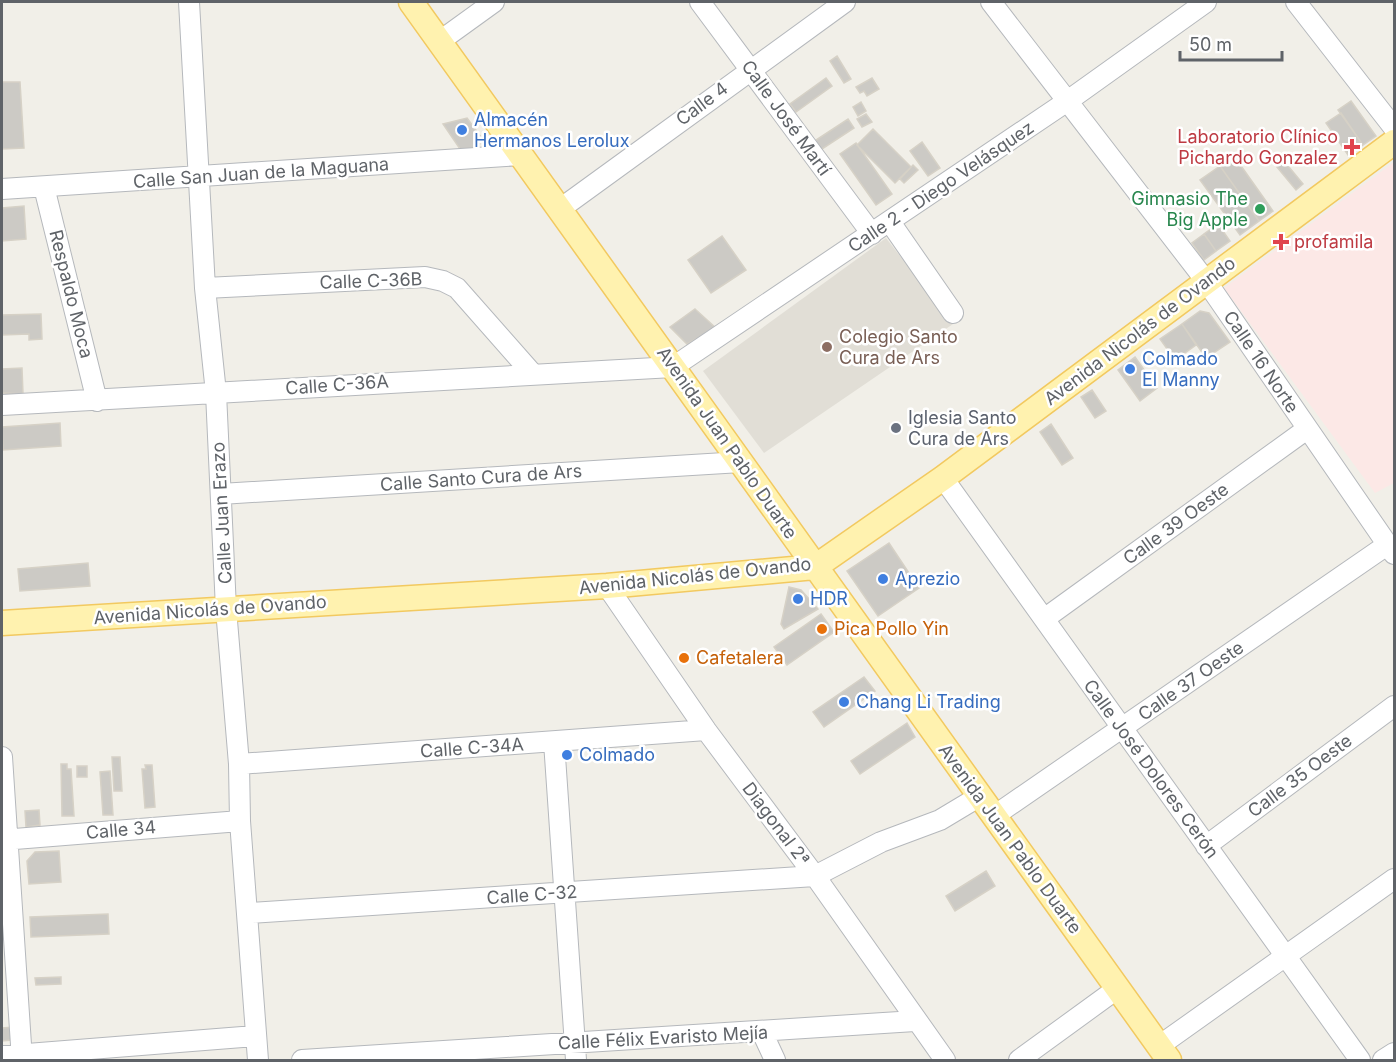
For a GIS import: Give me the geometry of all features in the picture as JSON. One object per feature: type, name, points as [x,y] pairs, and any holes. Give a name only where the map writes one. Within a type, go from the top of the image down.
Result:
[{"type":"main road","name":"Avenida Juan Pablo Duarte","points":[[411,2],[1164,1053]]},
{"type":"main road","name":"Avenida Nicolás de Ovando","points":[[2,623],[607,586],[815,567],[943,478],[1395,142]]},
{"type":"street","name":"Calle Juan Erazo","points":[[189,2],[205,288],[216,393],[226,609],[239,764],[240,821],[249,913],[258,1060]]},
{"type":"street","points":[[440,41],[495,2]]},
{"type":"street","name":"Calle José Martí","points":[[700,2],[872,234]]},
{"type":"street","name":"Calle 4","points":[[560,209],[845,2]]},
{"type":"street","name":"Calle 16 Norte","points":[[991,2],[1069,100],[1206,281],[1391,550]]},
{"type":"street","name":"Calle 2 - Diego Velásquez","points":[[673,367],[1069,100],[1206,2]]},
{"type":"street","points":[[1296,2],[1395,128]]},
{"type":"street","name":"Calle San Juan de la Maguana","points":[[2,189],[521,155]]},
{"type":"street","name":"Respaldo Moca","points":[[44,187],[97,401]]},
{"type":"street","points":[[890,222],[952,313]]},
{"type":"street","name":"Calle C-36B","points":[[205,288],[425,277],[443,280],[457,288],[532,373]]},
{"type":"street","name":"Calle C-36A","points":[[2,405],[532,373],[673,367]]},
{"type":"street","name":"Calle 39 Oeste","points":[[1044,619],[1307,429]]},
{"type":"street","name":"Calle Santo Cura de Ars","points":[[221,494],[741,462]]},
{"type":"street","name":"Calle José Dolores Cerón","points":[[943,478],[1360,1060]]},
{"type":"street","name":"Calle 37 Oeste","points":[[994,816],[1391,550]]},
{"type":"street","name":"Diagonal 2ª","points":[[607,586],[706,730],[815,876],[915,1021],[945,1060]]},
{"type":"street","name":"Calle 35 Oeste","points":[[1206,846],[1395,706]]},
{"type":"street","name":"Calle C-34A","points":[[239,764],[706,730]]},
{"type":"street","points":[[554,742],[575,1052]]},
{"type":"street","points":[[2,757],[4,840],[22,1058]]},
{"type":"street","points":[[815,876],[881,842],[940,820],[980,796]]},
{"type":"street","name":"Calle 34","points":[[4,840],[240,821]]},
{"type":"street","name":"Calle C-32","points":[[249,913],[815,876]]},
{"type":"street","points":[[1164,1053],[1285,956],[1395,879]]},
{"type":"street","points":[[1019,1060],[1118,988]]},
{"type":"street","name":"Calle Félix Evaristo Mejía","points":[[302,1060],[575,1052],[762,1032],[915,1021]]},
{"type":"street","points":[[762,1032],[775,1060]]},
{"type":"street","points":[[2,1056],[22,1058],[255,1036]]},
{"type":"street","points":[[1383,1060],[1395,1053]]},
{"type":"shaded area","points":[[1394,162],[1394,483],[1375,493],[1224,288]]},
{"type":"shaded area","name":"Colegio Santo Cura de Ars","points":[[886,238],[953,324],[764,453],[703,371]]},
{"type":"building","points":[[837,56],[851,79],[844,83],[830,61]]},
{"type":"building","points":[[826,78],[832,86],[796,112],[790,104]]},
{"type":"building","points":[[872,78],[879,89],[867,96],[864,91],[860,93],[856,87]]},
{"type":"building","points":[[2,82],[20,82],[24,148],[2,149]]},
{"type":"building","points":[[1351,101],[1376,136],[1363,145],[1338,110]]},
{"type":"building","points":[[861,102],[866,111],[858,116],[853,107]]},
{"type":"building","points":[[1341,113],[1363,145],[1348,155],[1326,123]]},
{"type":"building","points":[[866,114],[872,122],[862,127],[857,119]]},
{"type":"building","name":"Almacén Hermanos Lerolux","points":[[467,118],[481,137],[479,147],[460,149],[443,124]]},
{"type":"building","points":[[848,119],[854,128],[819,151],[813,142]]},
{"type":"building","points":[[873,129],[911,167],[895,183],[857,145]]},
{"type":"building","points":[[922,142],[940,168],[928,176],[910,151]]},
{"type":"building","points":[[856,143],[892,194],[876,205],[840,154]]},
{"type":"building","points":[[1234,156],[1273,211],[1259,221],[1220,166]]},
{"type":"building","points":[[1284,161],[1303,184],[1296,190],[1277,167]]},
{"type":"building","points":[[913,165],[918,170],[904,183],[900,179]]},
{"type":"building","points":[[1220,166],[1259,221],[1240,235],[1200,180]]},
{"type":"building","points":[[24,206],[26,239],[2,241],[2,208]]},
{"type":"building","points":[[1218,224],[1230,241],[1216,251],[1204,234]]},
{"type":"building","points":[[1204,234],[1216,251],[1204,260],[1192,243]]},
{"type":"building","points":[[722,236],[746,270],[711,293],[688,260]]},
{"type":"building","points":[[695,309],[716,328],[687,344],[670,327]]},
{"type":"building","points":[[1200,311],[1209,313],[1230,342],[1206,358],[1182,324]]},
{"type":"building","points":[[41,314],[42,339],[29,340],[29,334],[2,335],[2,315]]},
{"type":"building","points":[[1182,324],[1196,345],[1175,360],[1160,339]]},
{"type":"building","points":[[1135,357],[1157,388],[1140,401],[1118,370]]},
{"type":"building","points":[[22,368],[23,394],[2,393],[2,369]]},
{"type":"building","points":[[1092,390],[1106,411],[1095,418],[1081,397]]},
{"type":"building","points":[[60,423],[61,446],[3,450],[2,427]]},
{"type":"building","points":[[1051,424],[1073,458],[1062,465],[1040,432]]},
{"type":"building","name":"Aprezio","points":[[889,543],[919,588],[878,616],[847,571]]},
{"type":"building","points":[[88,563],[90,586],[20,591],[18,569]]},
{"type":"building","name":"HDR","points":[[789,587],[801,590],[818,609],[784,629],[781,624]]},
{"type":"building","points":[[821,614],[834,632],[787,665],[774,647]]},
{"type":"building","name":"Chang Li Trading","points":[[864,677],[875,691],[824,727],[813,712]]},
{"type":"building","points":[[907,723],[915,737],[860,774],[851,761]]},
{"type":"building","points":[[112,757],[120,757],[122,791],[114,791]]},
{"type":"building","points":[[61,764],[67,764],[67,769],[71,769],[74,816],[62,816]]},
{"type":"building","points":[[145,765],[152,765],[155,807],[145,808],[142,769],[146,769]]},
{"type":"building","points":[[77,766],[87,766],[87,777],[77,777]]},
{"type":"building","points":[[110,771],[113,815],[103,815],[100,772]]},
{"type":"building","points":[[39,810],[40,825],[26,827],[25,811]]},
{"type":"building","points":[[59,851],[61,882],[29,884],[27,861],[35,852]]},
{"type":"building","points":[[986,871],[995,886],[955,911],[946,896]]},
{"type":"building","points":[[108,914],[109,934],[31,937],[30,917]]},
{"type":"building","points":[[61,977],[61,984],[36,985],[35,978]]},
{"type":"building","points":[[14,1027],[12,1040],[2,1041],[2,1028]]},
{"type":"place","name":"Almacén Hermanos Lerolux","points":[[462,130]]},
{"type":"place","name":"Laboratorio Clínico Pichardo Gonzalez","points":[[1352,147]]},
{"type":"place","name":"Gimnasio The Big Apple","points":[[1260,209]]},
{"type":"place","name":"profamila","points":[[1281,242]]},
{"type":"place","name":"Colegio Santo Cura de Ars","points":[[827,347]]},
{"type":"place","name":"Colmado El Manny","points":[[1130,369]]},
{"type":"place","name":"Iglesia Santo Cura de Ars","points":[[896,428]]},
{"type":"place","name":"Aprezio","points":[[883,579]]},
{"type":"place","name":"HDR","points":[[798,599]]},
{"type":"place","name":"Pica Pollo Yin","points":[[822,629]]},
{"type":"place","name":"Cafetalera","points":[[684,658]]},
{"type":"place","name":"Chang Li Trading","points":[[844,702]]},
{"type":"place","name":"Colmado","points":[[567,755]]}]
